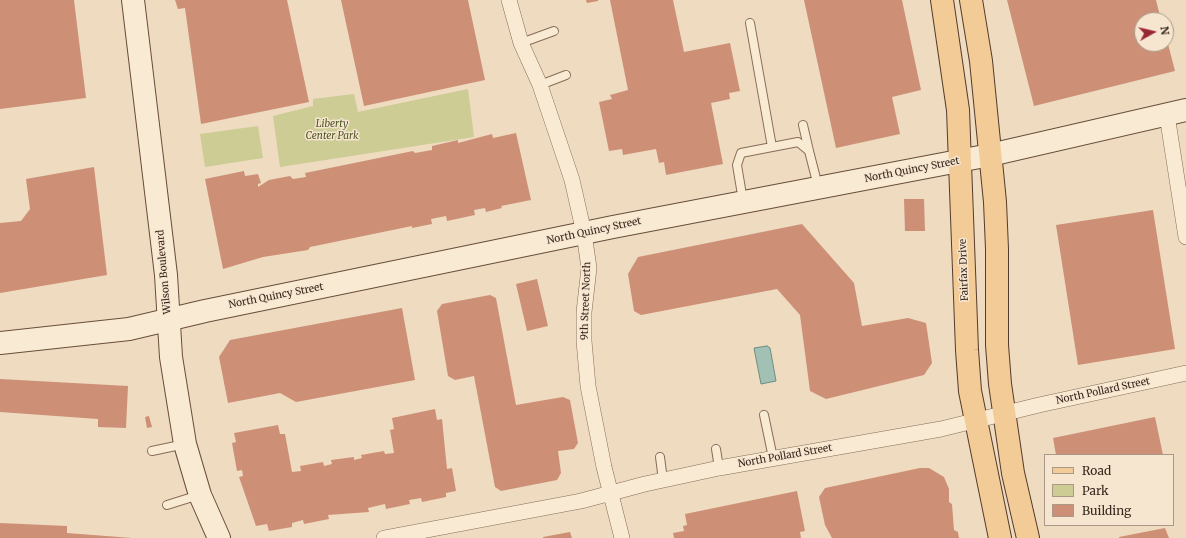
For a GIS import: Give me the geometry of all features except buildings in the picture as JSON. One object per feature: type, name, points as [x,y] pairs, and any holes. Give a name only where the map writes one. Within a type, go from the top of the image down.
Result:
[{"type":"main road","name":"Wilson Boulevard","points":[[133,0],[166,274],[171,357],[185,444],[200,495],[219,538]]},
{"type":"main road","name":"Fairfax Drive","points":[[942,0],[958,110],[967,350],[970,391],[1000,538]]},
{"type":"main road","points":[[971,0],[981,61],[995,202],[997,249],[997,345],[1004,414],[1013,473],[1028,538]]},
{"type":"main road","name":"North Quincy Street","points":[[0,343],[129,329],[584,234],[818,187],[990,155],[1176,113]]},
{"type":"street","name":"9th Street North","points":[[508,0],[521,43],[540,86],[572,180],[584,234],[589,268],[584,312],[584,341],[588,386],[604,467],[622,538]]},
{"type":"street","points":[[1176,113],[1186,237]]},
{"type":"street","name":"North Pollard Street","points":[[384,538],[580,501],[663,480],[719,468],[976,421],[1186,373]]},
{"type":"lane","points":[[750,23],[772,147]]},
{"type":"lane","points":[[521,43],[554,31]]},
{"type":"lane","points":[[540,86],[566,75]]},
{"type":"lane","points":[[803,125],[818,187]]},
{"type":"lane","points":[[743,202],[737,165],[741,153],[798,142],[809,151]]},
{"type":"lane","points":[[764,415],[773,458]]},
{"type":"lane","points":[[152,451],[185,444]]},
{"type":"lane","points":[[716,449],[719,468]]},
{"type":"lane","points":[[660,457],[663,480]]},
{"type":"lane","points":[[167,505],[200,495]]},
{"type":"green space","name":"Liberty Center Park","points":[[468,89],[474,137],[280,167],[273,116],[313,106],[313,99],[354,94],[358,112]]},
{"type":"green space","points":[[258,126],[263,158],[205,167],[200,134]]},
{"type":"shaded area","points":[[767,346],[770,348],[776,381],[761,384],[754,348]]}]
